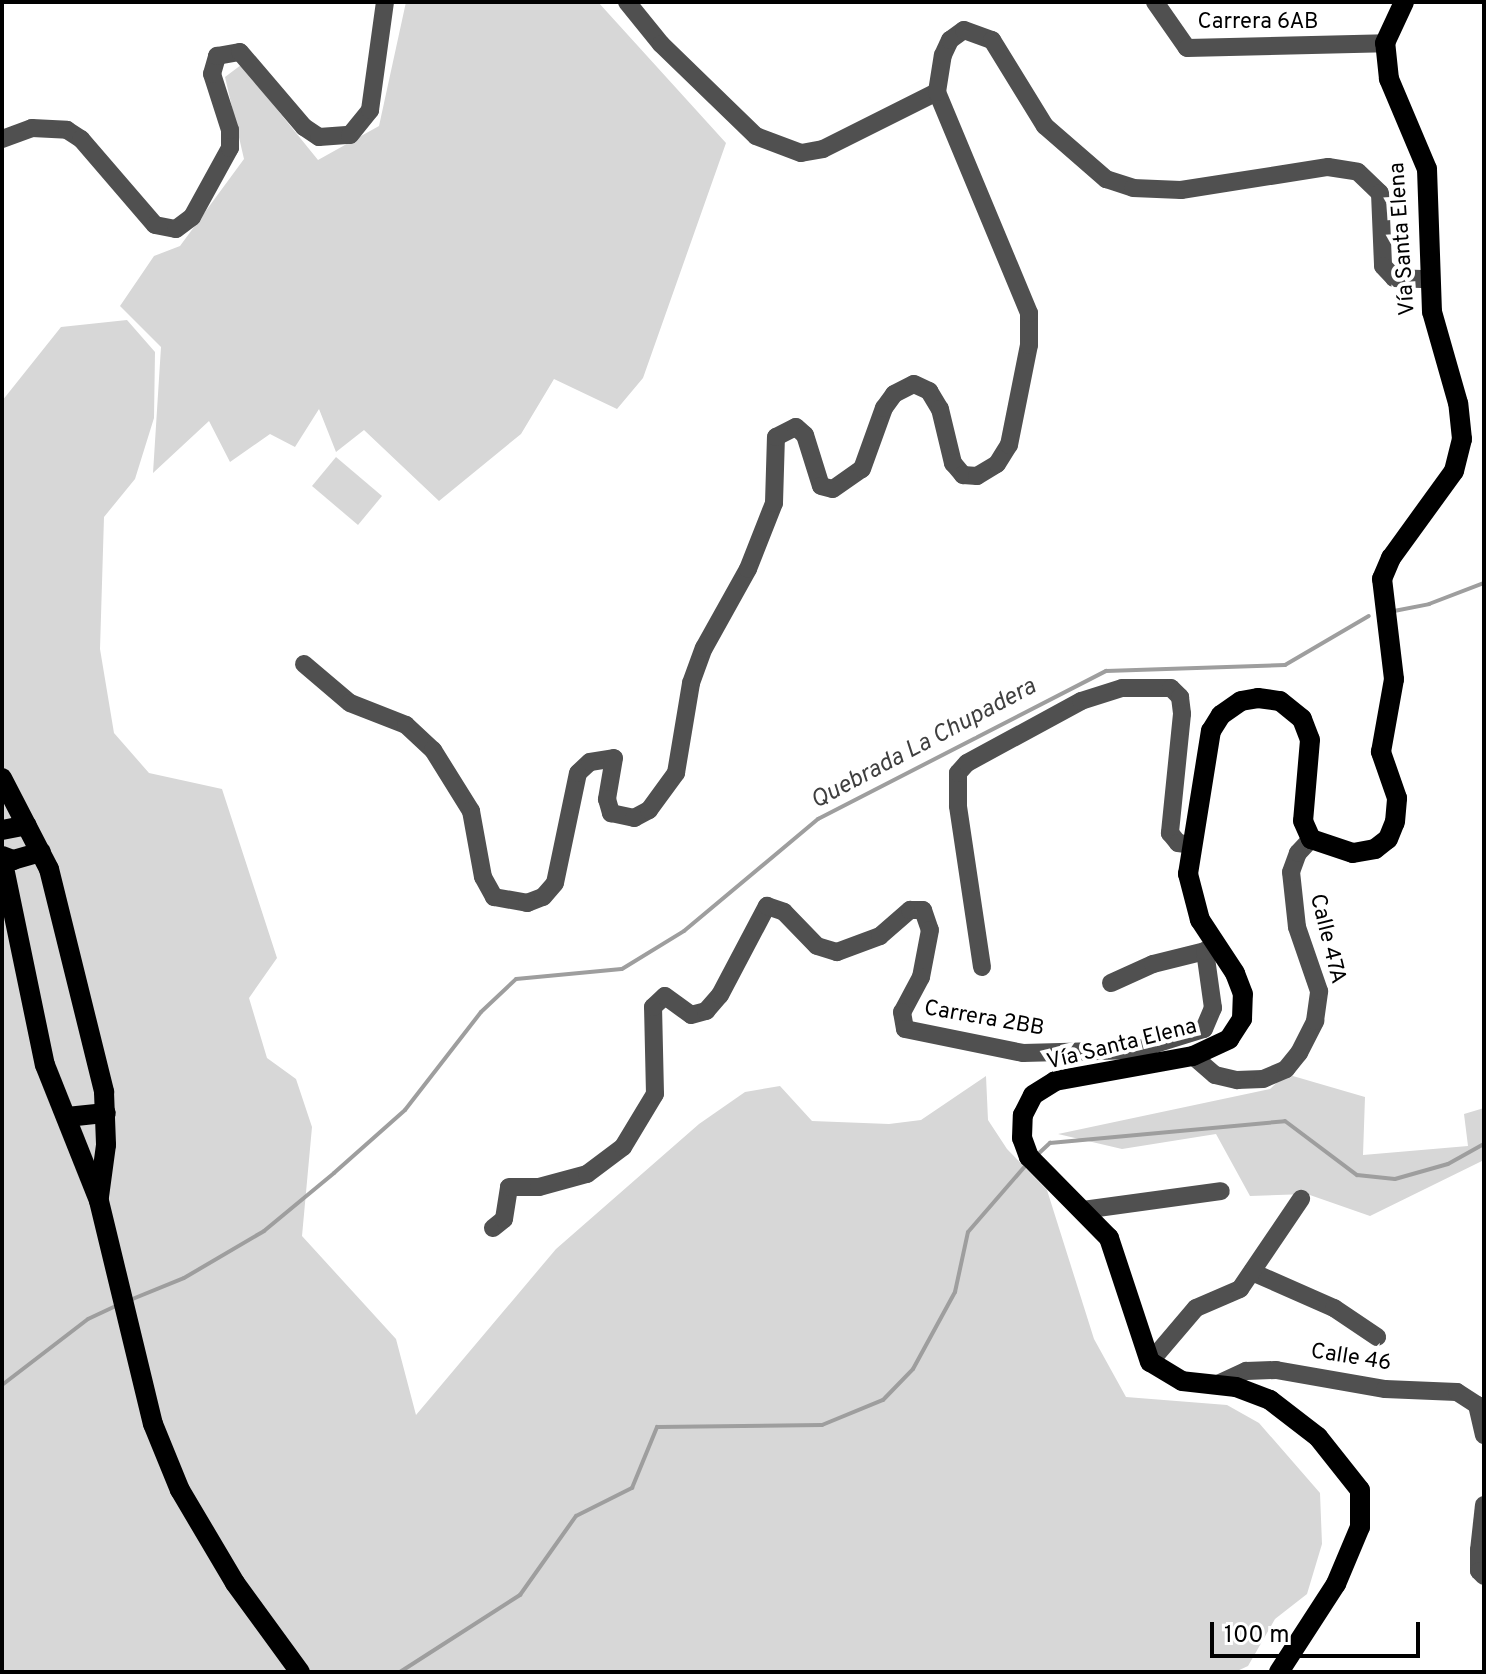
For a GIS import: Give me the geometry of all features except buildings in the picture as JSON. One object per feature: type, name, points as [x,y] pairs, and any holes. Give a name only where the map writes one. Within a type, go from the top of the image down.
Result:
[{"type":"main road","points":[[1385,43],[1404,2]]},
{"type":"main road","name":"Vía Santa Elena","points":[[1150,1362],[1109,1238],[1033,1162],[1022,1138],[1023,1115],[1033,1095],[1055,1081],[1193,1056],[1229,1039],[1242,1019],[1243,994],[1211,949],[1190,898],[1192,845],[1211,731],[1241,701],[1258,698],[1280,701],[1302,719],[1310,740],[1302,796],[1311,839],[1353,853],[1375,849],[1388,839],[1395,822],[1397,798],[1381,752],[1394,679],[1382,579],[1391,558],[1454,471],[1462,439],[1428,279],[1427,169],[1391,94],[1385,43]]},
{"type":"main road","points":[[2,778],[41,852],[106,1113],[101,1208]]},
{"type":"main road","points":[[2,830],[27,825]]},
{"type":"main road","points":[[41,852],[13,860],[2,857],[45,1065],[101,1208],[142,1385],[180,1490],[235,1583],[300,1672]]},
{"type":"main road","points":[[67,1117],[106,1113]]},
{"type":"main road","points":[[73,1137],[106,1145]]},
{"type":"main road","points":[[1150,1362],[1182,1381],[1218,1384],[1270,1400],[1291,1414],[1350,1471],[1360,1490],[1360,1527],[1336,1584],[1279,1672]]},
{"type":"street","points":[[2,139],[32,128],[67,130],[81,139],[155,225],[176,229],[192,217],[230,148],[230,130],[212,74],[217,56],[240,52],[304,127],[319,137],[350,135],[370,110],[385,2]]},
{"type":"street","points":[[627,2],[661,44],[756,136],[801,153],[823,149],[937,92]]},
{"type":"street","name":"Carrera 6AB","points":[[1155,2],[1187,48],[1385,43]]},
{"type":"street","points":[[304,664],[350,703],[406,725],[433,750],[471,811],[483,877],[494,897],[527,903],[543,897],[555,883],[578,773],[590,762],[614,758],[607,799],[611,813],[634,818],[649,810],[676,773],[699,659],[748,569],[774,503],[776,437],[796,427],[805,435],[821,486],[833,489],[862,469],[884,408],[904,386],[914,384],[929,391],[940,409],[953,463],[963,475],[977,476],[997,464],[1009,445],[1029,345],[1029,313],[937,92],[950,40],[964,30],[977,31],[1010,64],[1045,126],[1106,179],[1133,188],[1170,191],[1328,167],[1358,172],[1380,193],[1383,266],[1394,278],[1428,279]]},
{"type":"street","points":[[982,967],[958,806],[958,773],[967,763],[1081,701],[1122,688],[1171,688],[1180,697],[1182,714],[1170,833],[1178,843],[1192,845]]},
{"type":"street","name":"Calle 47A","points":[[1193,1056],[1215,1075],[1237,1080],[1263,1079],[1286,1069],[1299,1053],[1315,1021],[1319,991],[1297,927],[1291,872],[1298,853],[1311,839]]},
{"type":"street","name":"Carrera 2BB","points":[[493,1228],[504,1219],[509,1187],[539,1187],[587,1174],[623,1147],[655,1094],[653,1007],[665,996],[691,1015],[706,1011],[720,995],[763,907],[777,908],[817,946],[837,952],[880,936],[910,910],[923,910],[930,930],[921,977],[905,1001],[902,1022],[905,1029],[926,1036],[1023,1053],[1061,1055],[1154,1047],[1204,1029],[1213,1017],[1211,949]]},
{"type":"street","points":[[1111,983],[1153,964],[1211,949]]},
{"type":"street","points":[[1083,1210],[1221,1191]]},
{"type":"street","points":[[1150,1362],[1196,1308],[1230,1297],[1252,1272],[1301,1199]]},
{"type":"street","points":[[1252,1272],[1334,1308],[1377,1337]]},
{"type":"street","name":"Calle 46","points":[[1218,1384],[1246,1371],[1276,1370],[1385,1389],[1457,1392],[1477,1405],[1484,1435]]},
{"type":"street","points":[[1481,1574],[1484,1505]]},
{"type":"shaded area","points":[[406,2],[598,2],[726,143],[643,378],[617,409],[554,379],[521,434],[439,501],[364,430],[336,452],[319,409],[295,447],[270,434],[230,462],[209,421],[153,473],[161,347],[120,306],[154,256],[180,246],[244,159],[225,77],[241,65],[318,160],[379,126]]},
{"type":"shaded area","points":[[127,320],[155,352],[154,418],[135,479],[104,517],[100,649],[114,733],[149,773],[222,789],[277,958],[249,998],[267,1058],[296,1079],[312,1127],[302,1236],[396,1339],[416,1415],[556,1249],[699,1124],[745,1092],[780,1086],[812,1121],[889,1124],[921,1120],[986,1076],[988,1120],[1007,1149],[1047,1190],[1094,1339],[1126,1397],[1227,1405],[1259,1423],[1320,1493],[1322,1544],[1307,1594],[1275,1619],[1248,1666],[1235,1672],[2,1672],[2,401],[61,327]]},
{"type":"shaded area","points":[[336,457],[382,496],[358,525],[312,486]]},
{"type":"shaded area","points":[[1286,1074],[1365,1097],[1363,1155],[1468,1146],[1464,1114],[1484,1108],[1484,1160],[1370,1216],[1307,1194],[1250,1196],[1216,1134],[1122,1149],[1058,1134],[1270,1089]]},
{"type":"waterway","name":"Quebrada La Chupadera","points":[[1394,611],[1429,604],[1484,583]]},
{"type":"waterway","name":"Quebrada La Chupadera","points":[[130,1300],[184,1278],[264,1231],[334,1173],[405,1110],[481,1012],[516,979],[622,969],[684,931],[818,819],[1106,671],[1285,665],[1369,616]]},
{"type":"waterway","points":[[1037,1155],[1050,1143],[1285,1121],[1357,1175],[1395,1179],[1448,1164],[1484,1144]]},
{"type":"waterway","points":[[400,1672],[520,1595],[576,1516],[632,1488],[657,1427],[822,1425],[883,1400],[913,1369],[955,1292],[968,1232],[1027,1164]]},
{"type":"waterway","name":"Quebrada La Chupadera","points":[[2,1385],[88,1319],[118,1305]]}]
